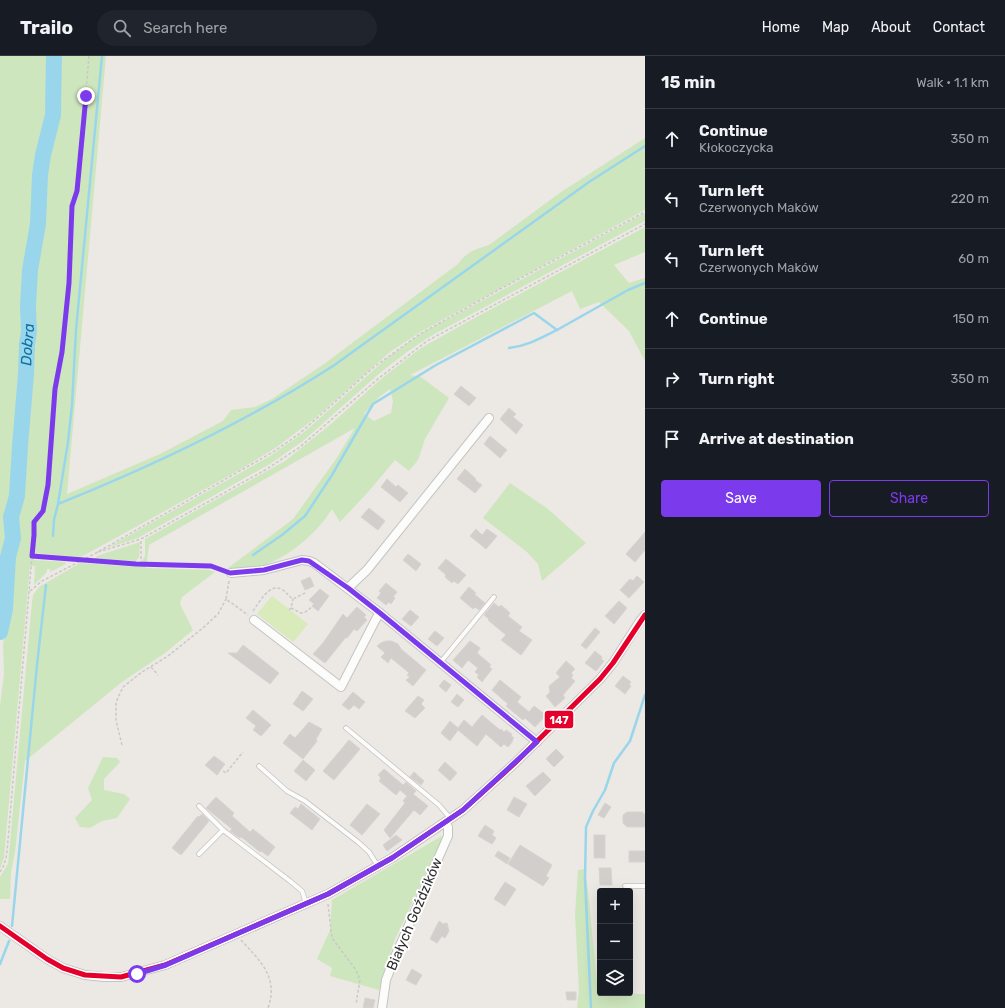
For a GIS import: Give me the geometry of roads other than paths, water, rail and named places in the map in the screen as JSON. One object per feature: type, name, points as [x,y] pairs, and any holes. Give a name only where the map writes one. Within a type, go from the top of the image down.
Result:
[{"type":"street","points":[[348,588],[367,570],[489,418]]},
{"type":"street","points":[[230,573],[264,570],[302,560],[309,561],[348,588],[380,613],[537,742]]},
{"type":"street","points":[[254,620],[341,687],[380,613]]},
{"type":"street","points":[[0,926],[47,959],[63,968],[85,975],[121,977],[166,965],[328,894],[392,858],[448,820],[515,763],[600,679],[613,663],[645,615]]},
{"type":"street","name":"Białych Goździków","points":[[382,1008],[386,980],[448,836],[448,820]]},
{"type":"lane","points":[[440,663],[494,597]]},
{"type":"lane","points":[[346,728],[439,805],[448,820]]},
{"type":"lane","points":[[260,766],[287,791],[305,801],[358,842],[369,852],[378,866]]},
{"type":"lane","points":[[199,806],[223,830],[302,891],[306,903]]},
{"type":"lane","points":[[199,854],[223,830]]},
{"type":"lane","points":[[625,886],[645,886]]},
{"type":"waterway","name":"Dobra","points":[[0,632],[5,609],[8,557],[13,538],[11,517],[17,496],[29,331],[28,306],[30,270],[38,224],[40,175],[43,155],[53,115],[54,56]]},
{"type":"waterway","points":[[102,56],[76,330],[72,405],[68,442],[58,504],[129,474],[198,442],[267,406],[333,366],[589,182],[645,146]]},
{"type":"waterway","points":[[253,555],[282,535],[305,516],[332,475],[373,404],[436,365],[534,313],[557,330],[628,290],[645,283]]},
{"type":"waterway","points":[[509,348],[528,344],[557,330]]},
{"type":"waterway","points":[[53,536],[54,520],[58,504]]},
{"type":"waterway","points":[[12,926],[46,585]]},
{"type":"waterway","points":[[591,1008],[585,879],[586,827],[605,790],[614,763],[630,741],[645,695]]},
{"type":"waterway","points":[[0,964],[9,941]]}]
